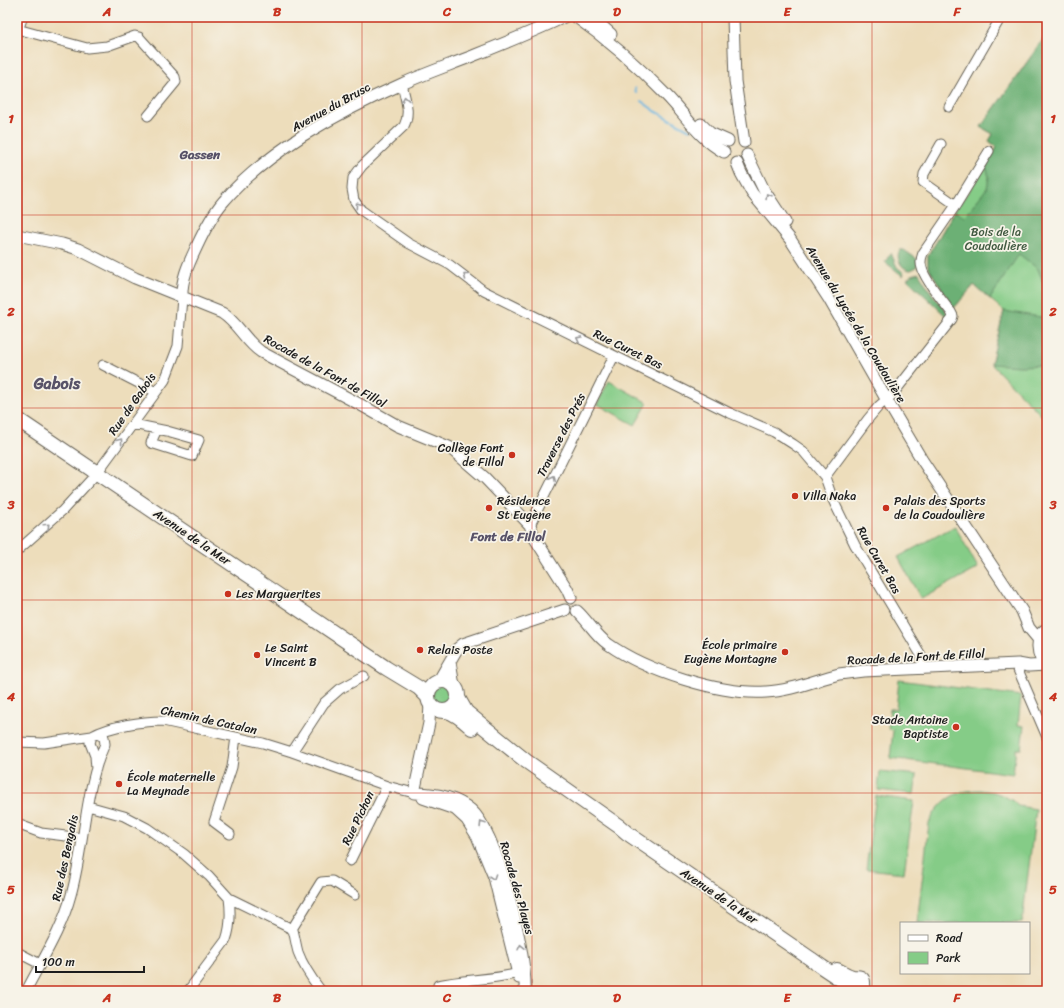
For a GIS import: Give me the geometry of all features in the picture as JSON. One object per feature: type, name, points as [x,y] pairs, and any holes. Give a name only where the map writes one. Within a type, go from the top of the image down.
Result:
[{"type":"main road","name":"Avenue de la Mer","points":[[17,419],[368,656],[418,688],[436,705],[461,718],[482,737],[515,762],[616,830],[627,833]]},
{"type":"main road","name":"Avenue de la Mer","points":[[368,656],[412,676],[438,682]]},
{"type":"main road","points":[[445,681],[456,692],[454,706],[436,705],[430,688],[438,682],[445,681]]},
{"type":"main road","name":"Avenue de la Mer","points":[[456,692],[466,712],[526,761],[627,833],[822,967],[857,987]]},
{"type":"street","name":"Avenue du Brusc","points":[[182,298],[182,284],[203,233],[223,202],[257,168],[275,154],[326,122],[402,84],[527,34],[564,17]]},
{"type":"street","points":[[576,17],[626,55],[667,96],[712,145],[732,143]]},
{"type":"street","points":[[592,17],[632,51],[710,133],[732,143]]},
{"type":"street","points":[[733,17],[735,81],[742,127],[732,143],[728,160],[737,163],[743,160],[747,155]]},
{"type":"street","points":[[949,107],[1001,17]]},
{"type":"street","points":[[18,26],[87,48],[107,46],[135,36],[138,37],[175,77],[176,82],[148,116]]},
{"type":"street","name":"Rue Curet Bas","points":[[402,84],[408,114],[404,126],[362,166],[353,178],[352,189],[354,200],[361,210],[408,242],[450,265],[484,292],[730,413],[774,432],[803,451],[825,477],[833,500],[855,545],[921,655],[923,669]]},
{"type":"street","name":"Avenue du Lycée de la Coudoulière","points":[[732,143],[748,148],[747,155],[767,195],[822,275],[860,340],[911,442],[1025,616],[1029,628],[1039,645],[1041,660],[1046,665]]},
{"type":"street","points":[[941,144],[923,177],[923,182],[956,205]]},
{"type":"street","name":"Avenue du Lycée de la Coudoulière","points":[[889,398],[952,319],[953,316],[951,312],[935,291],[922,270],[921,261],[923,253],[956,205],[990,151]]},
{"type":"street","name":"Avenue du Lycée de la Coudoulière","points":[[737,163],[752,193],[790,238],[889,398]]},
{"type":"street","name":"Rocade de la Font de Fillol","points":[[17,235],[62,244],[78,249],[136,278],[222,313],[230,318],[248,341],[261,352],[398,426],[449,447],[485,478],[530,525],[534,537],[567,589],[571,598]]},
{"type":"street","name":"Rue de Gabois","points":[[17,551],[63,510],[97,473],[165,380],[178,346],[182,298]]},
{"type":"street","name":"Traverse des Prés","points":[[530,525],[614,356]]},
{"type":"street","points":[[103,365],[156,392]]},
{"type":"street","points":[[825,477],[868,419],[889,398]]},
{"type":"street","points":[[133,424],[168,431],[199,440],[192,456],[152,443],[157,429]]},
{"type":"street","points":[[571,598],[576,599],[579,603],[580,608],[578,611],[571,614],[565,610],[565,602],[571,598]]},
{"type":"street","points":[[438,682],[457,649],[463,644],[565,610]]},
{"type":"street","name":"Rocade de la Font de Fillol","points":[[578,611],[607,644],[642,664],[686,679],[725,689],[746,692],[767,692],[841,674],[882,670],[1046,665]]},
{"type":"street","name":"Avenue du Lycée de la Coudoulière","points":[[1025,616],[1037,626],[1046,630]]},
{"type":"street","points":[[1023,681],[1011,669],[1029,658],[1039,645],[1039,636],[1046,630]]},
{"type":"street","points":[[450,662],[456,692]]},
{"type":"street","points":[[1019,665],[1023,681],[1047,737]]},
{"type":"street","points":[[292,752],[324,703],[340,688],[364,676]]},
{"type":"street","points":[[414,792],[429,723],[436,705]]},
{"type":"street","name":"Chemin de Catalan","points":[[93,740],[121,727],[148,721],[163,720],[263,743],[292,752]]},
{"type":"street","points":[[93,740],[97,750],[104,746],[110,737],[121,727]]},
{"type":"street","points":[[17,742],[44,743],[78,737],[93,740],[104,737],[104,746]]},
{"type":"street","points":[[230,834],[214,822],[232,767],[236,737]]},
{"type":"street","name":"Rue des Bengalis","points":[[93,740],[96,769]]},
{"type":"street","name":"Rue des Bengalis","points":[[26,991],[61,925],[71,894],[96,769],[104,746]]},
{"type":"street","name":"Rocade des Playes","points":[[292,752],[387,786],[443,796],[456,801],[471,810],[483,824],[507,889],[524,960],[520,991]]},
{"type":"street","name":"Rue Pichon","points":[[350,861],[387,786]]},
{"type":"street","points":[[88,806],[124,816],[160,836],[195,863],[229,898],[292,929],[303,964],[321,991]]},
{"type":"street","points":[[17,824],[41,833],[82,838]]},
{"type":"street","points":[[292,929],[320,882],[332,881],[355,895]]},
{"type":"street","points":[[188,991],[226,940],[231,921],[229,898]]},
{"type":"street","points":[[17,952],[40,964]]},
{"type":"street","points":[[438,985],[457,981],[496,978],[522,973]]},
{"type":"street","name":"Rocade des Playes","points":[[522,973],[525,991]]},
{"type":"green space","name":"Bois de la Coudoulière","points":[[1047,34],[1047,421],[991,364],[1004,311],[974,285],[954,308],[928,266],[928,256],[955,210],[986,167],[997,147],[989,141],[993,134],[981,127]]},
{"type":"green space","name":"Bois de la Coudoulière","points":[[1047,34],[1047,293],[1038,269],[1019,254],[990,299],[974,285],[954,308],[928,266],[928,256],[955,210],[964,217],[987,188],[989,177],[986,167],[997,147],[989,141],[993,134],[981,127]]},
{"type":"green space","points":[[900,250],[904,250],[917,259],[917,267],[911,270],[902,266],[898,256]]},
{"type":"green space","points":[[891,253],[897,267],[904,273],[903,276],[885,262]]},
{"type":"green space","points":[[919,273],[930,291],[949,315],[948,318],[907,279],[912,275]]},
{"type":"green space","points":[[1004,311],[1047,318],[1047,365],[1020,366],[991,364]]},
{"type":"green space","points":[[609,381],[648,403],[635,425],[597,404]]},
{"type":"green space","points":[[955,526],[978,568],[921,599],[898,557]]},
{"type":"green space","name":"Stade Antoine Baptiste","points":[[899,680],[1021,696],[1018,725],[1024,726],[1021,749],[1016,749],[1013,774],[890,758],[893,730],[888,729],[890,709],[896,709]]},
{"type":"green space","points":[[443,682],[453,686],[457,696],[453,706],[443,710],[433,706],[429,696],[433,686]]},
{"type":"green space","points":[[880,771],[917,775],[914,794],[878,790]]},
{"type":"green space","points":[[971,790],[994,792],[1013,801],[1018,806],[1036,809],[1022,922],[917,922],[929,823],[943,802],[956,794]]},
{"type":"green space","points":[[876,796],[914,801],[904,873],[866,869]]},
{"type":"waterway","points":[[635,88],[636,93]]},
{"type":"waterway","points":[[641,101],[655,111],[690,130]]},
{"type":"place","name":"Collège Font de Fillol","points":[[512,455]]},
{"type":"place","name":"Villa Naka","points":[[795,496]]},
{"type":"place","name":"Résidence St Eugène","points":[[489,508]]},
{"type":"place","name":"Palais des Sports de la Coudoulière","points":[[886,508]]},
{"type":"place","name":"Les Marguerites","points":[[228,594]]},
{"type":"place","name":"Relais Poste","points":[[420,650]]},
{"type":"place","name":"École primaire Eugène Montagne","points":[[785,652]]},
{"type":"place","name":"Le Saint Vincent B","points":[[257,655]]},
{"type":"place","name":"Stade Antoine Baptiste","points":[[956,727]]},
{"type":"place","name":"École maternelle La Meynade","points":[[119,784]]},
{"type":"district","name":"Gassen","points":[[200,154]]},
{"type":"district","name":"Gabois","points":[[57,383]]},
{"type":"district","name":"Font de Fillol","points":[[508,536]]}]
